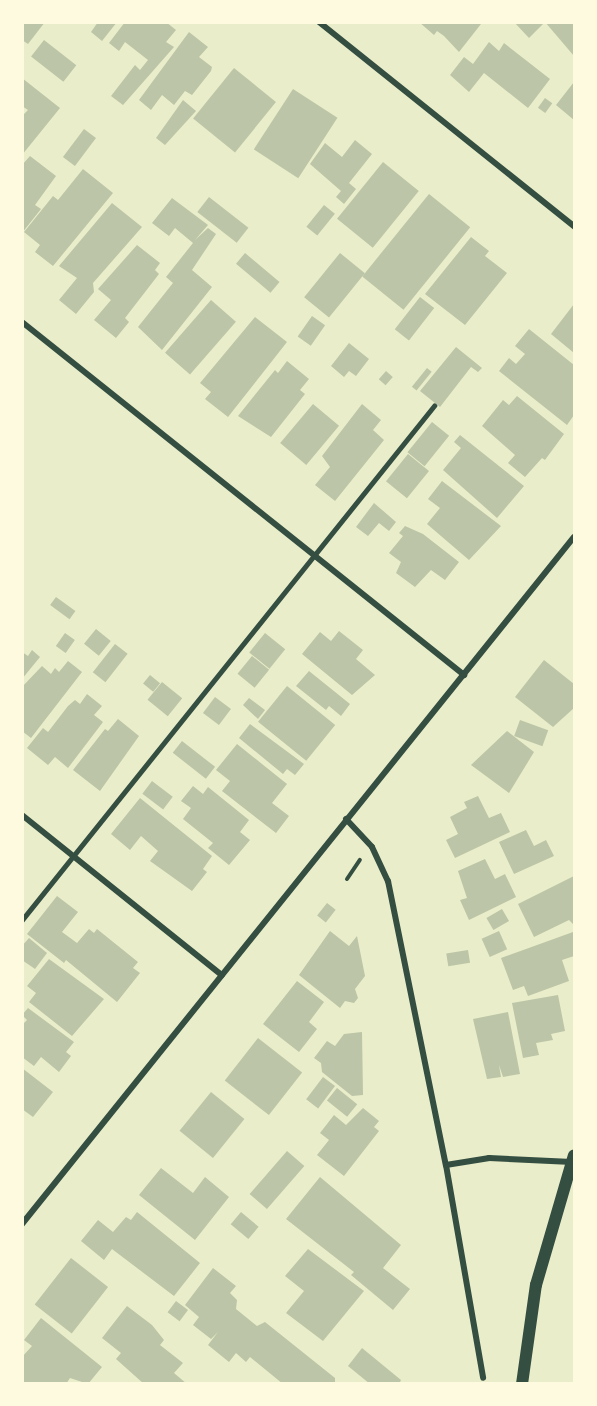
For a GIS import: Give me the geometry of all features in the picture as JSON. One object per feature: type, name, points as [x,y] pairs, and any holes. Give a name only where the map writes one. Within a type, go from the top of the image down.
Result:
[{"type":"main road","points":[[522,1383],[538,1276],[573,1158]]},
{"type":"street","points":[[318,22],[574,226]]},
{"type":"street","points":[[22,322],[464,675]]},
{"type":"street","points":[[22,1224],[574,537]]},
{"type":"street","points":[[22,815],[222,975]]},
{"type":"street","points":[[346,819],[371,846],[388,881],[446,1165],[483,1377]]},
{"type":"street","points":[[446,1165],[498,1158],[573,1158]]},
{"type":"lane","points":[[22,920],[434,406]]},
{"type":"path","points":[[347,879],[371,846]]},
{"type":"building","points":[[22,22],[45,22],[28,44],[22,40]]},
{"type":"building","points":[[98,22],[117,22],[102,41],[91,32]]},
{"type":"building","points":[[125,22],[166,22],[176,30],[166,42],[174,47],[123,105],[111,96],[135,65],[140,70],[148,60],[125,42],[119,51],[109,43]]},
{"type":"building","points":[[419,22],[479,22],[481,24],[459,52],[444,36],[437,31],[434,35]]},
{"type":"building","points":[[514,22],[545,22],[529,38]]},
{"type":"building","points":[[545,22],[574,22],[574,56]]},
{"type":"building","points":[[189,32],[208,47],[199,57],[212,67],[211,71],[192,95],[185,91],[174,105],[162,95],[151,110],[139,100]]},
{"type":"building","points":[[44,40],[76,65],[63,82],[31,57]]},
{"type":"building","points":[[489,42],[499,51],[504,43],[550,79],[528,108],[484,73],[469,92],[450,75],[464,57],[473,64]]},
{"type":"building","points":[[234,68],[276,102],[235,152],[193,119]]},
{"type":"building","points":[[22,78],[60,108],[22,155],[22,116],[28,110],[22,106]]},
{"type":"building","points":[[574,82],[574,120],[556,105]]},
{"type":"building","points":[[293,89],[337,118],[298,178],[254,149]]},
{"type":"building","points":[[545,98],[552,103],[545,113],[538,108]]},
{"type":"building","points":[[183,100],[196,111],[165,145],[156,138]]},
{"type":"building","points":[[84,129],[96,138],[75,166],[63,157]]},
{"type":"building","points":[[355,140],[372,154],[349,183],[356,189],[344,204],[336,197],[341,191],[310,164],[325,143],[342,157]]},
{"type":"building","points":[[30,156],[56,176],[35,205],[41,209],[22,233],[22,165]]},
{"type":"building","points":[[383,162],[419,191],[373,248],[337,219]]},
{"type":"building","points":[[83,169],[113,193],[53,266],[35,252],[40,245],[24,232],[53,196],[58,200]]},
{"type":"building","points":[[429,194],[470,227],[403,310],[362,276]]},
{"type":"building","points":[[209,197],[248,228],[237,243],[197,212]]},
{"type":"building","points":[[172,198],[208,225],[195,240],[208,228],[216,234],[192,270],[212,287],[162,350],[138,327],[173,283],[166,277],[193,243],[175,228],[169,236],[152,223]]},
{"type":"building","points":[[112,203],[142,227],[93,283],[94,292],[76,314],[59,300],[77,278],[59,266]]},
{"type":"building","points":[[324,205],[335,214],[317,236],[306,227]]},
{"type":"building","points":[[471,237],[489,251],[485,256],[507,273],[465,325],[425,294]]},
{"type":"building","points":[[137,245],[160,263],[155,270],[159,274],[125,318],[129,322],[116,338],[94,320],[111,300],[98,289]]},
{"type":"building","points":[[245,253],[279,282],[270,293],[236,264]]},
{"type":"building","points":[[340,253],[365,273],[329,317],[304,297]]},
{"type":"building","points":[[420,297],[434,308],[409,340],[395,329]]},
{"type":"building","points":[[211,300],[236,322],[190,374],[165,353]]},
{"type":"building","points":[[574,304],[574,353],[551,334]]},
{"type":"building","points":[[312,316],[325,325],[311,346],[298,336]]},
{"type":"building","points":[[255,317],[287,342],[228,417],[205,399],[211,392],[200,383]]},
{"type":"building","points":[[529,329],[574,365],[574,415],[567,425],[499,371],[509,358],[516,364],[525,354],[515,346]]},
{"type":"building","points":[[349,343],[369,359],[356,376],[349,371],[344,377],[331,366]]},
{"type":"building","points":[[456,347],[482,368],[478,372],[471,367],[440,407],[420,391]]},
{"type":"building","points":[[287,361],[309,379],[300,390],[305,394],[271,437],[238,416],[275,370],[278,373]]},
{"type":"building","points":[[427,368],[432,372],[417,390],[412,387]]},
{"type":"building","points":[[386,371],[393,377],[386,385],[379,379]]},
{"type":"building","points":[[517,396],[564,434],[545,460],[542,458],[525,477],[508,463],[515,455],[482,426],[503,400],[509,405]]},
{"type":"building","points":[[313,404],[339,426],[306,465],[280,443]]},
{"type":"building","points":[[362,404],[381,420],[373,430],[384,440],[335,501],[315,485],[330,467],[322,456]]},
{"type":"building","points":[[432,422],[449,436],[425,466],[407,452]]},
{"type":"building","points":[[460,435],[524,486],[497,518],[443,470],[461,448],[454,442]]},
{"type":"building","points":[[408,454],[429,471],[407,498],[386,481]]},
{"type":"building","points":[[442,481],[501,526],[469,560],[427,524],[440,508],[428,499]]},
{"type":"building","points":[[374,503],[396,522],[389,531],[379,523],[368,536],[356,527]]},
{"type":"building","points":[[405,526],[423,534],[459,562],[445,580],[431,570],[415,587],[396,573],[401,562],[389,553],[403,536],[399,533]]},
{"type":"building","points":[[56,597],[75,611],[70,619],[50,605]]},
{"type":"building","points":[[96,629],[111,641],[99,656],[84,644]]},
{"type":"building","points":[[339,631],[363,650],[356,659],[375,675],[352,695],[302,654],[320,632],[331,641]]},
{"type":"building","points":[[65,633],[75,640],[66,653],[56,646]]},
{"type":"building","points":[[265,633],[285,649],[269,669],[249,652]]},
{"type":"building","points":[[115,644],[128,654],[105,682],[93,672]]},
{"type":"building","points":[[32,650],[40,657],[22,679],[22,652],[28,656]]},
{"type":"building","points":[[252,656],[269,670],[255,688],[238,674]]},
{"type":"building","points":[[544,660],[574,684],[574,708],[553,727],[515,697]]},
{"type":"building","points":[[68,661],[82,672],[31,738],[22,731],[22,687],[42,666],[51,674],[55,668],[59,672]]},
{"type":"building","points":[[309,671],[350,704],[341,716],[329,706],[326,710],[296,686]]},
{"type":"building","points":[[150,675],[160,683],[153,692],[143,684]]},
{"type":"building","points":[[162,682],[182,698],[168,716],[148,700]]},
{"type":"building","points":[[287,686],[335,725],[306,761],[258,722]]},
{"type":"building","points":[[87,694],[102,706],[94,715],[103,722],[68,768],[55,757],[48,765],[27,748],[43,728],[48,732],[68,706],[75,700],[80,704]]},
{"type":"building","points":[[215,697],[231,709],[219,725],[203,713]]},
{"type":"building","points":[[249,698],[265,710],[258,719],[243,705]]},
{"type":"building","points":[[118,719],[139,736],[100,791],[73,770],[105,729],[108,731]]},
{"type":"building","points":[[520,720],[548,730],[542,746],[514,736]]},
{"type":"building","points":[[250,724],[304,764],[295,775],[287,769],[283,774],[239,738]]},
{"type":"building","points":[[507,731],[534,752],[509,793],[471,765]]},
{"type":"building","points":[[182,741],[215,767],[206,779],[173,753]]},
{"type":"building","points":[[237,744],[287,784],[272,803],[289,816],[276,833],[222,791],[230,781],[216,770]]},
{"type":"building","points":[[152,781],[173,797],[163,809],[142,794]]},
{"type":"building","points":[[193,786],[203,794],[208,787],[249,820],[240,832],[250,840],[229,865],[208,848],[213,843],[183,819],[191,808],[181,801]]},
{"type":"building","points":[[478,796],[489,818],[501,813],[510,832],[455,858],[446,840],[458,834],[450,817],[467,808],[464,802]]},
{"type":"building","points":[[140,798],[212,856],[203,869],[207,872],[192,891],[150,861],[158,851],[141,836],[130,850],[111,834]]},
{"type":"building","points":[[526,830],[534,846],[546,840],[554,856],[514,874],[499,842]]},
{"type":"building","points":[[485,859],[495,879],[505,874],[516,897],[469,920],[460,900],[467,898],[458,871]]},
{"type":"building","points":[[574,876],[574,925],[569,920],[534,937],[518,904]]},
{"type":"building","points":[[57,896],[78,912],[62,932],[77,943],[89,929],[94,933],[97,929],[138,962],[133,968],[140,973],[117,1002],[66,960],[64,963],[27,934]]},
{"type":"building","points":[[327,903],[336,910],[326,922],[317,916]]},
{"type":"building","points":[[502,909],[509,921],[493,930],[486,918]]},
{"type":"building","points":[[330,931],[349,946],[357,936],[365,976],[355,989],[358,998],[354,1003],[345,1001],[340,1008],[299,975]]},
{"type":"building","points":[[499,931],[507,949],[490,957],[482,939]]},
{"type":"building","points":[[573,932],[574,956],[562,960],[569,981],[528,996],[524,986],[513,990],[501,958]]},
{"type":"building","points":[[29,938],[47,953],[35,969],[22,960],[22,946]]},
{"type":"building","points":[[468,950],[470,963],[448,966],[446,953]]},
{"type":"building","points":[[49,959],[104,999],[72,1036],[29,1002],[36,993],[27,986]]},
{"type":"building","points":[[297,981],[324,1002],[309,1022],[317,1029],[299,1052],[263,1024]]},
{"type":"building","points":[[558,995],[565,1031],[551,1034],[553,1040],[536,1043],[539,1055],[523,1058],[512,1003]]},
{"type":"building","points":[[28,1008],[74,1042],[66,1052],[71,1056],[59,1072],[41,1057],[34,1066],[22,1057],[22,1025],[27,1020],[22,1015]]},
{"type":"building","points":[[508,1012],[520,1074],[503,1077],[499,1065],[501,1077],[487,1079],[473,1019]]},
{"type":"building","points":[[362,1032],[363,1095],[352,1096],[322,1072],[321,1063],[314,1058],[327,1041],[335,1046],[344,1034]]},
{"type":"building","points":[[258,1038],[302,1072],[269,1115],[225,1081]]},
{"type":"building","points":[[22,1068],[53,1092],[33,1117],[22,1109]]},
{"type":"building","points":[[323,1077],[335,1086],[318,1108],[306,1099]]},
{"type":"building","points":[[337,1088],[357,1104],[347,1117],[327,1100]]},
{"type":"building","points":[[211,1092],[244,1119],[213,1158],[180,1131]]},
{"type":"building","points":[[363,1108],[379,1121],[374,1127],[379,1131],[344,1176],[317,1155],[329,1140],[320,1133],[334,1115],[346,1125]]},
{"type":"building","points":[[287,1151],[304,1166],[267,1209],[250,1194]]},
{"type":"building","points":[[161,1168],[193,1193],[205,1177],[229,1197],[195,1240],[139,1195]]},
{"type":"building","points":[[320,1177],[401,1245],[383,1268],[410,1289],[393,1310],[351,1275],[354,1272],[286,1219]]},
{"type":"building","points":[[137,1212],[200,1263],[174,1296],[112,1249],[104,1260],[81,1241],[98,1220],[113,1232],[126,1217],[131,1220]]},
{"type":"building","points":[[241,1212],[259,1227],[248,1239],[231,1224]]},
{"type":"building","points":[[308,1249],[364,1291],[323,1341],[286,1313],[304,1291],[285,1276]]},
{"type":"building","points":[[71,1258],[108,1287],[72,1333],[35,1304]]},
{"type":"building","points":[[213,1268],[236,1286],[230,1293],[237,1300],[236,1309],[257,1326],[265,1322],[335,1378],[335,1384],[283,1384],[250,1357],[246,1362],[236,1353],[229,1362],[208,1345],[218,1332],[211,1339],[193,1325],[199,1317],[185,1305]]},
{"type":"building","points":[[176,1301],[188,1310],[180,1321],[168,1312]]},
{"type":"building","points":[[127,1306],[152,1325],[164,1340],[160,1345],[183,1363],[174,1373],[187,1384],[144,1384],[116,1359],[121,1353],[102,1338]]},
{"type":"building","points":[[41,1318],[102,1367],[88,1384],[70,1378],[66,1384],[22,1384],[22,1357],[32,1346],[24,1340]]},
{"type":"building","points":[[362,1348],[401,1380],[399,1384],[370,1384],[348,1366]]}]
